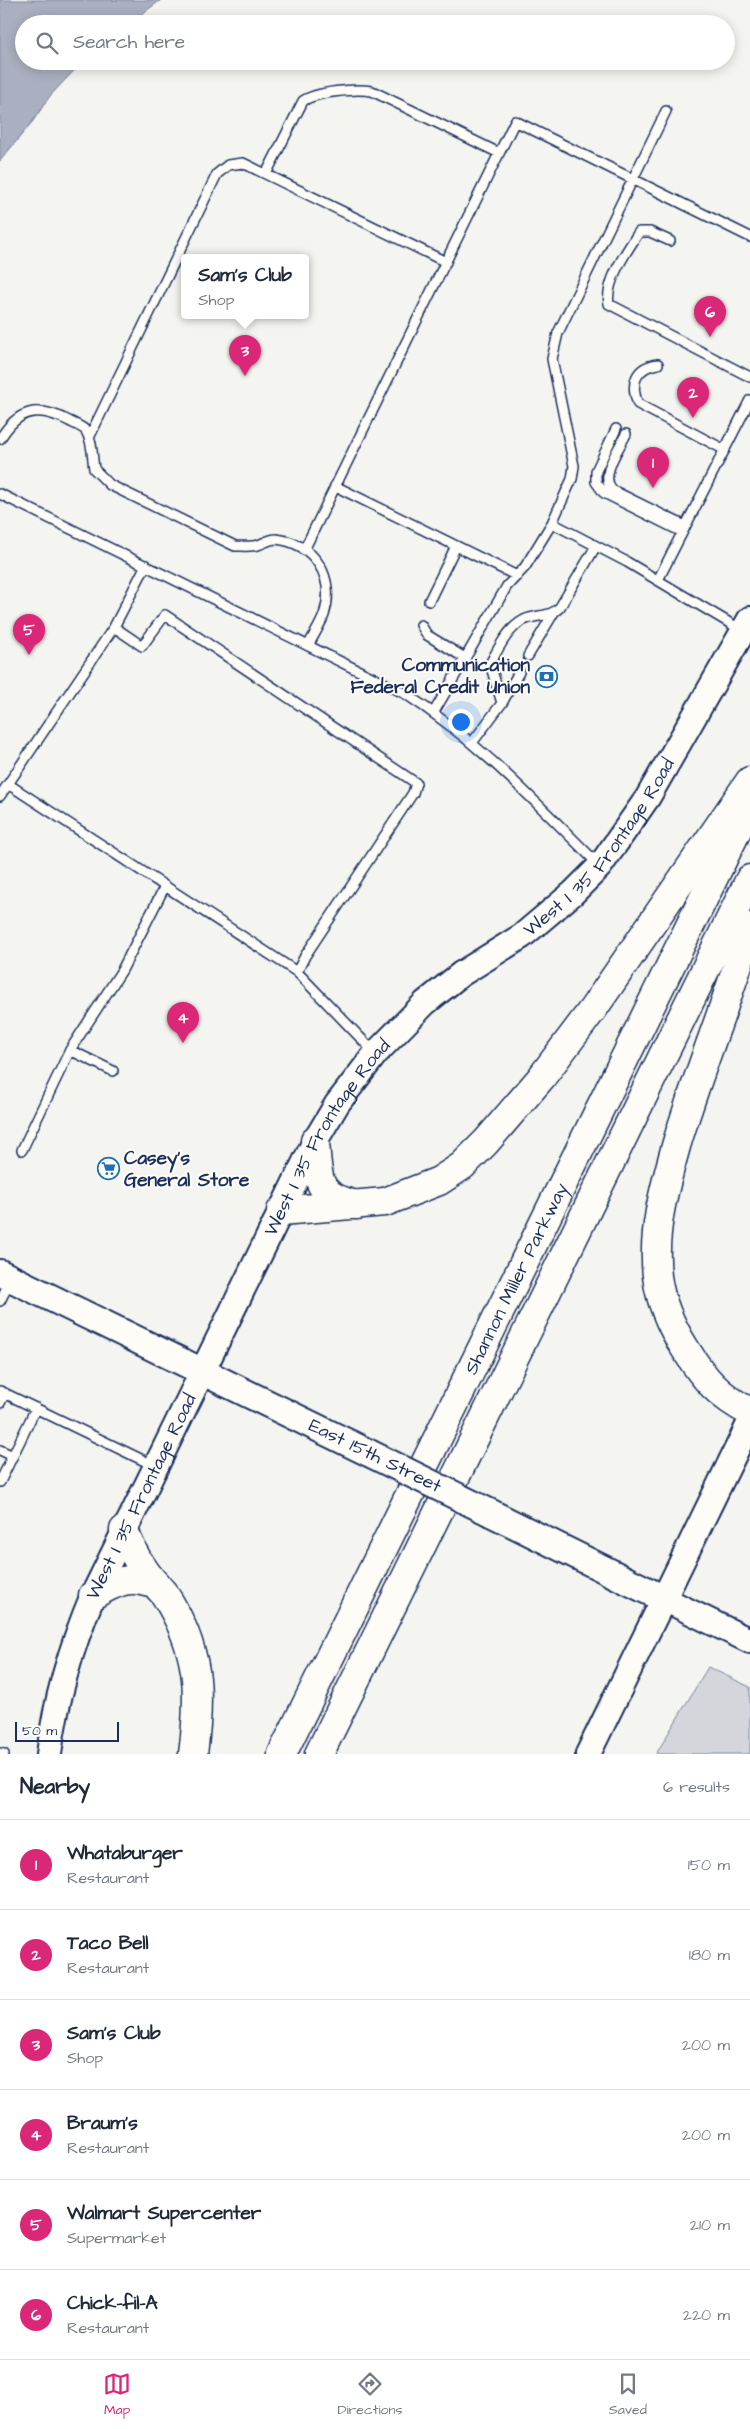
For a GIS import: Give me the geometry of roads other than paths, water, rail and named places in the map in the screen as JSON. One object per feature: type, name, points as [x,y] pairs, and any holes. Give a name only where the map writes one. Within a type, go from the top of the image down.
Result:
[{"type":"highway","points":[[281,1211],[358,1206],[385,1202],[438,1181],[462,1166],[486,1142],[541,1078],[593,1009],[750,781]]},
{"type":"highway","name":"Shannon Miller Parkway","points":[[282,1754],[750,804]]},
{"type":"highway","name":"Shannon Miller Parkway","points":[[319,1754],[750,879]]},
{"type":"highway","points":[[750,927],[690,1097],[662,1196],[655,1248],[660,1287],[667,1313],[682,1343],[702,1376],[718,1392],[750,1412]]},
{"type":"highway","points":[[315,1141],[317,1170],[321,1184],[330,1196],[341,1202],[358,1206]]},
{"type":"highway","points":[[124,1530],[132,1551],[164,1595],[184,1631],[196,1670],[199,1711],[193,1754]]},
{"type":"highway","points":[[93,1595],[115,1582],[128,1579],[142,1580],[156,1585]]},
{"type":"main road","name":"East 15th Street","points":[[6,1275],[202,1373],[369,1452],[664,1599]]},
{"type":"street","name":"West I 35 Frontage Road","points":[[48,1754],[60,1686],[93,1595],[315,1141],[337,1104],[376,1053],[425,1003],[462,974],[522,936],[573,893],[600,866],[648,796],[747,625]]},
{"type":"street","points":[[588,1754],[750,1422]]},
{"type":"street","name":"East 15th Street","points":[[664,1599],[750,1641]]},
{"type":"lane","points":[[266,174],[303,101],[310,96],[356,90],[372,90],[499,153]]},
{"type":"lane","points":[[434,712],[507,586],[525,567],[552,523],[572,479],[574,466],[552,359],[558,333],[666,111]]},
{"type":"lane","points":[[304,550],[514,121],[750,237]]},
{"type":"lane","points":[[89,438],[217,174],[228,165],[243,163],[446,262]]},
{"type":"lane","points":[[670,241],[650,232],[639,232],[607,293],[609,304],[750,377]]},
{"type":"lane","points":[[658,364],[646,366],[640,370],[634,393],[638,404],[725,450]]},
{"type":"lane","points":[[658,580],[750,400]]},
{"type":"lane","points":[[0,439],[7,428],[18,417],[28,412],[52,413],[84,429],[89,438],[94,469],[110,485],[235,546],[257,545],[274,539],[291,543],[304,550],[317,560],[325,573],[327,592],[324,614],[308,646]]},
{"type":"lane","points":[[616,429],[596,471],[596,482],[604,493],[684,529]]},
{"type":"lane","points":[[626,434],[607,474],[608,485],[612,490],[684,529]]},
{"type":"lane","points":[[335,486],[517,576]]},
{"type":"lane","points":[[0,494],[404,693],[434,712],[493,760],[600,866]]},
{"type":"lane","points":[[552,523],[747,625]]},
{"type":"lane","points":[[429,601],[456,546]]},
{"type":"lane","points":[[528,656],[596,546]]},
{"type":"lane","points":[[0,796],[114,627],[146,565]]},
{"type":"lane","points":[[502,703],[490,664],[508,635],[522,621],[536,616],[553,614]]},
{"type":"lane","points":[[114,627],[142,646],[165,615],[416,783],[413,793],[305,956],[297,972]]},
{"type":"lane","points":[[421,625],[427,635],[465,658]]},
{"type":"lane","points":[[472,743],[502,703],[519,672]]},
{"type":"lane","points":[[8,784],[297,972],[376,1053]]},
{"type":"lane","points":[[22,1150],[70,1050],[122,970],[165,886]]},
{"type":"lane","points":[[70,1050],[113,1071]]},
{"type":"lane","points":[[0,1301],[6,1275]]},
{"type":"lane","points":[[0,1403],[2,1392],[156,1466]]},
{"type":"lane","points":[[0,1482],[36,1408]]},
{"type":"lane","points":[[0,1450],[13,1456]]},
{"type":"lane","points":[[0,1753],[4,1754]]},
{"type":"water","points":[[0,0],[161,0],[140,15],[15,15],[15,70],[75,70],[50,96],[33,121],[0,161]]},
{"type":"place","name":"Chick-fil-A","points":[[710,337]]},
{"type":"place","name":"Sam's Club","points":[[245,376]]},
{"type":"place","name":"Taco Bell","points":[[693,418]]},
{"type":"place","name":"Whataburger","points":[[653,488]]},
{"type":"place","name":"Walmart Supercenter","points":[[29,655]]},
{"type":"place","name":"Communication Federal Credit Union","points":[[546,676]]},
{"type":"place","name":"Braum's","points":[[183,1043]]},
{"type":"place","name":"Casey's General Store","points":[[108,1169]]}]
